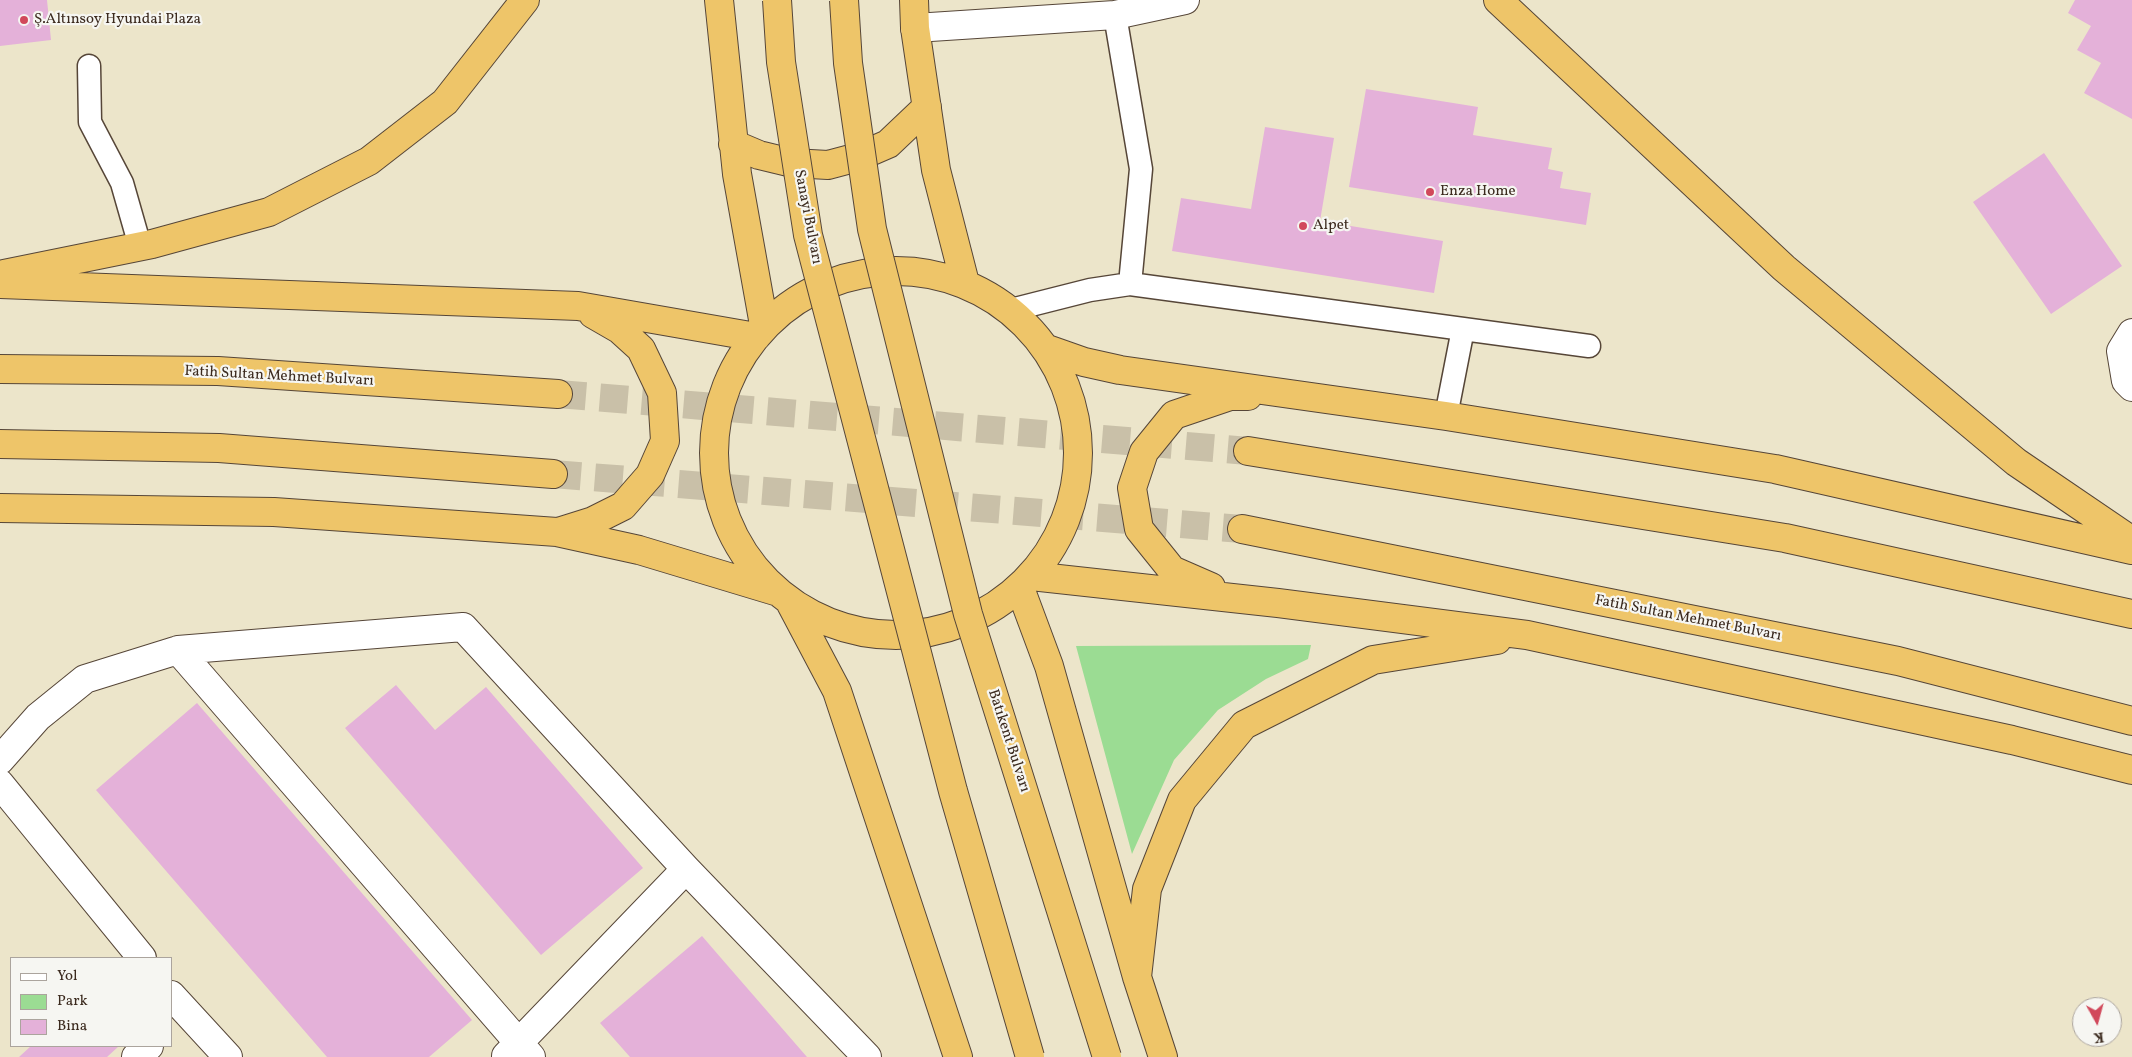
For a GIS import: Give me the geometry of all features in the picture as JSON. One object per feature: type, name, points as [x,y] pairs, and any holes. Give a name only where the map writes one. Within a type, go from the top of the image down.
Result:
[{"type":"main road","points":[[0,274],[140,246],[269,212],[370,161],[445,102],[525,0]]},
{"type":"main road","points":[[719,0],[737,174],[760,331]]},
{"type":"main road","name":"Sanayi Bulvarı","points":[[778,0],[781,62],[808,235],[953,791],[1030,1057]]},
{"type":"main road","name":"Batıkent Bulvarı","points":[[844,0],[848,63],[872,229],[920,422],[968,614],[1107,1057]]},
{"type":"main road","points":[[914,0],[915,28],[936,170],[965,283]]},
{"type":"main road","points":[[1498,0],[1784,268],[2016,462],[2132,541]]},
{"type":"main road","points":[[734,144],[759,155],[792,163],[828,165],[858,157],[888,144],[927,107]]},
{"type":"main road","points":[[0,508],[274,512],[557,532],[640,550],[785,598],[849,630],[913,636],[983,616],[1026,582],[1062,531],[1079,470],[1074,407],[1048,349],[1011,310],[965,283],[904,270],[842,278],[799,298],[760,331],[728,378],[712,439],[718,502],[746,559],[785,598],[837,691],[958,1057]]},
{"type":"main road","points":[[0,284],[578,306],[760,331]]},
{"type":"main road","points":[[557,532],[593,521],[623,506],[650,475],[665,441],[662,393],[641,350],[619,329],[578,306]]},
{"type":"main road","points":[[1048,349],[1084,362],[1120,370],[1446,416],[1775,469],[2132,550]]},
{"type":"main road","name":"Fatih Sultan Mehmet Bulvarı","points":[[0,369],[218,371],[558,394]]},
{"type":"main road","points":[[1278,603],[1218,590],[1172,570],[1139,529],[1132,488],[1144,452],[1174,414],[1230,396],[1302,395]]},
{"type":"main road","points":[[0,444],[219,448],[553,474]]},
{"type":"main road","points":[[1248,451],[1786,538],[2132,614]]},
{"type":"main road","name":"Fatih Sultan Mehmet Bulvarı","points":[[1242,529],[1898,661],[2132,721]]},
{"type":"main road","points":[[1026,582],[1278,603],[1527,635],[2012,740],[2132,770]]},
{"type":"main road","points":[[1026,582],[1137,977],[1162,1057]]},
{"type":"main road","points":[[1137,977],[1147,889],[1182,800],[1244,725],[1374,660],[1527,635]]},
{"type":"street","points":[[915,28],[1115,14],[1185,0]]},
{"type":"street","points":[[2132,333],[2121,351],[2126,381],[2132,386]]},
{"type":"street","points":[[0,760],[38,717],[85,679],[178,650],[463,627],[686,869],[867,1057]]},
{"type":"street","points":[[178,650],[518,1053],[686,869]]},
{"type":"street","points":[[0,784],[141,957]]},
{"type":"street","points":[[176,1011],[228,1057]]},
{"type":"street","points":[[136,1057],[148,1047]]},
{"type":"lane","points":[[1115,14],[1141,169],[1130,284]]},
{"type":"lane","points":[[89,66],[90,122],[122,183],[140,246]]},
{"type":"lane","points":[[1011,310],[1090,290],[1130,284],[1589,346]]},
{"type":"lane","points":[[1446,416],[1463,329]]},
{"type":"green space","points":[[1311,645],[1308,659],[1266,679],[1218,710],[1174,760],[1132,854],[1076,646]]},
{"type":"building","name":"Ş.Altınsoy Hyundai Plaza","points":[[0,0],[47,0],[51,40],[0,46]]},
{"type":"building","points":[[2075,0],[2132,0],[2132,119],[2084,93],[2101,63],[2077,50],[2091,26],[2068,13]]},
{"type":"building","points":[[1366,89],[1478,107],[1473,135],[1552,148],[1548,169],[1563,172],[1560,188],[1591,193],[1586,225],[1349,187]]},
{"type":"building","points":[[1265,127],[1334,138],[1320,221],[1443,241],[1434,293],[1172,251],[1181,198],[1251,209]]},
{"type":"building","points":[[2044,153],[2122,266],[2051,314],[1973,202]]},
{"type":"building","points":[[396,685],[435,730],[486,687],[643,868],[541,955],[345,728]]},
{"type":"building","points":[[197,703],[472,1020],[429,1057],[327,1057],[96,790]]},
{"type":"building","points":[[702,936],[807,1057],[630,1057],[600,1023]]},
{"type":"building","points":[[30,1047],[118,1047],[107,1057],[19,1057]]},
{"type":"tunnel","points":[[558,394],[1248,451]]},
{"type":"tunnel","points":[[553,474],[1242,529]]},
{"type":"place","name":"Ş.Altınsoy Hyundai Plaza","points":[[24,20]]},
{"type":"place","name":"Enza Home","points":[[1430,192]]},
{"type":"place","name":"Alpet","points":[[1303,226]]}]
